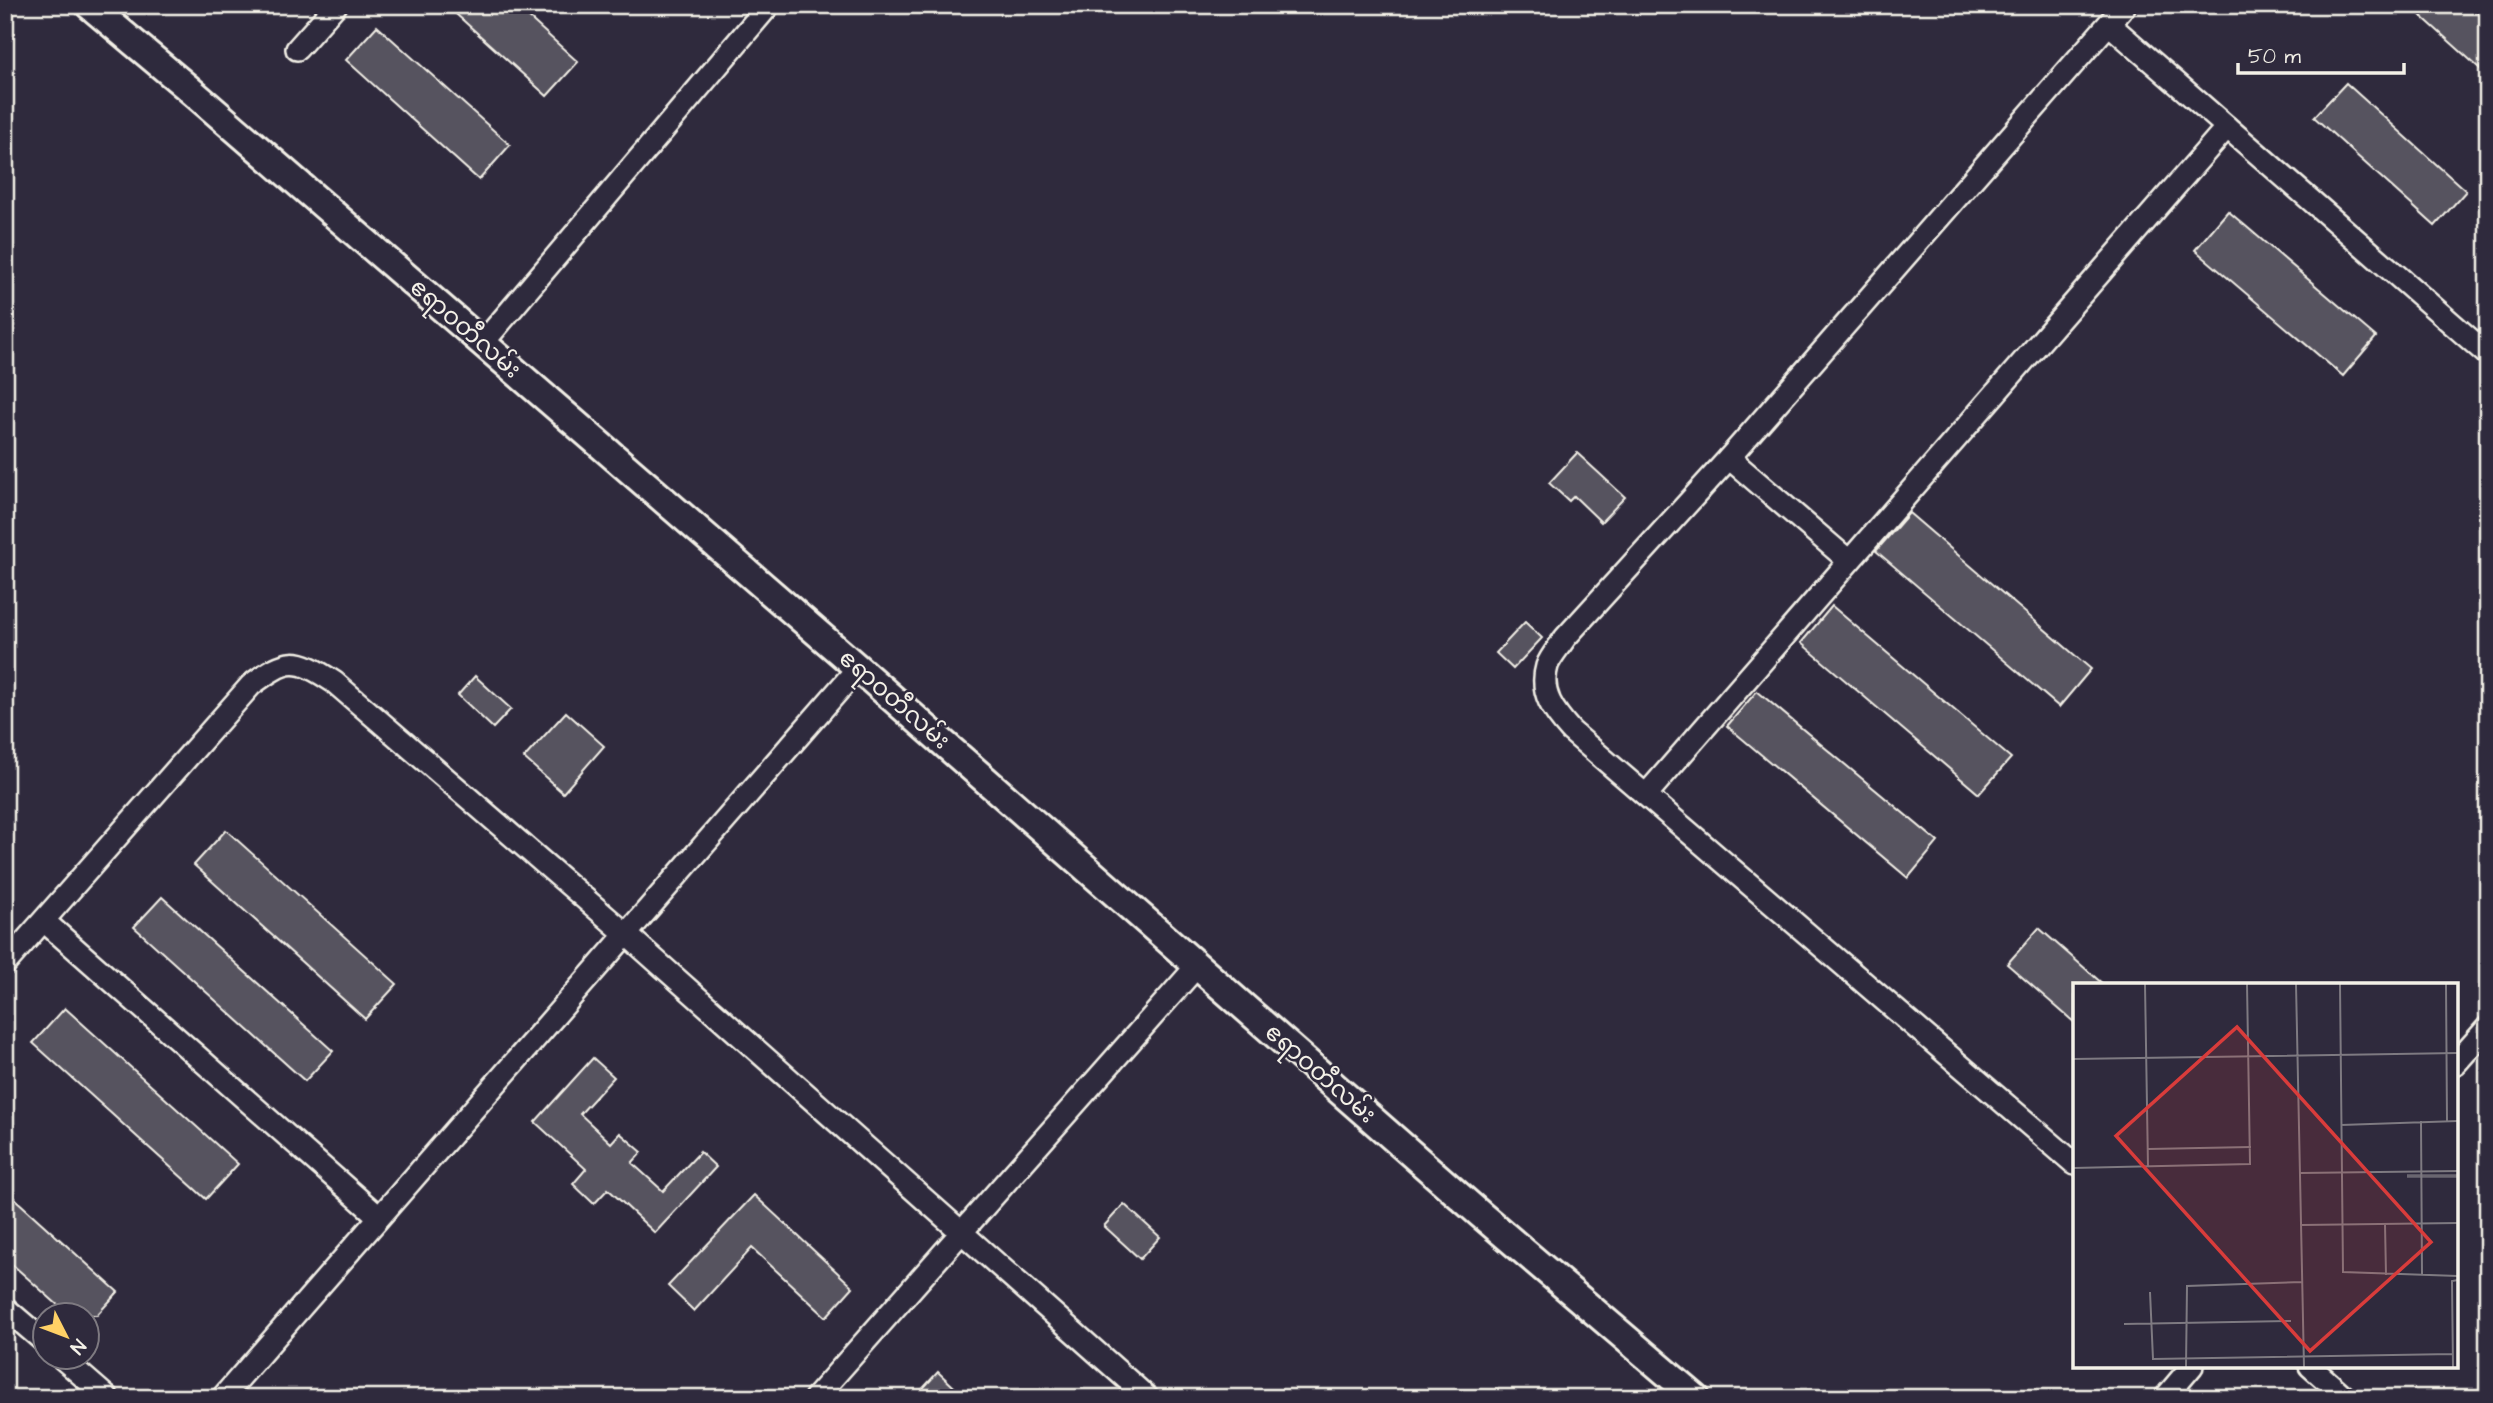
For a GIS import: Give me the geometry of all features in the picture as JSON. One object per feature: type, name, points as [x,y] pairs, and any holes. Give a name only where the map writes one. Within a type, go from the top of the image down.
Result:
[{"type":"street","name":"ဧရာဝတီလမ်း","points":[[89,5],[858,668],[1196,967],[1696,1398]]},
{"type":"street","points":[[297,49],[336,5]]},
{"type":"street","points":[[482,344],[769,5]]},
{"type":"street","points":[[2073,1162],[1571,731],[1553,712],[1545,693],[1547,666],[1565,638],[1729,458],[2125,5]]},
{"type":"street","points":[[2109,24],[2488,355]]},
{"type":"street","points":[[1646,795],[2227,127]]},
{"type":"street","points":[[1729,458],[1849,561]]},
{"type":"street","points":[[5,964],[251,685],[271,670],[291,663],[309,666],[334,682],[626,934],[1148,1398]]},
{"type":"street","points":[[222,1398],[858,668]]},
{"type":"street","points":[[44,921],[379,1217]]},
{"type":"street","points":[[816,1398],[1196,967]]},
{"type":"street","points":[[2458,1061],[2488,1027]]},
{"type":"street","points":[[5,1308],[32,1331]]},
{"type":"street","points":[[2165,1398],[2190,1368]]},
{"type":"street","points":[[2312,1368],[2346,1398]]},
{"type":"street","points":[[79,1372],[108,1398]]},
{"type":"building","points":[[446,5],[515,5],[578,62],[547,96]]},
{"type":"building","points":[[2409,5],[2469,5],[2488,22],[2488,76]]},
{"type":"building","points":[[377,26],[510,145],[479,180],[346,60]]},
{"type":"building","points":[[2346,83],[2466,191],[2435,226],[2314,117]]},
{"type":"building","points":[[2228,211],[2376,337],[2343,376],[2195,250]]},
{"type":"building","points":[[1577,453],[1625,497],[1601,522],[1574,496],[1569,501],[1549,483]]},
{"type":"building","points":[[1909,513],[2091,669],[2059,707],[1876,551]]},
{"type":"building","points":[[1832,606],[2011,758],[1979,794],[1801,643]]},
{"type":"building","points":[[1525,622],[1542,638],[1513,669],[1496,653]]},
{"type":"building","points":[[475,676],[511,709],[493,728],[458,695]]},
{"type":"building","points":[[1757,691],[1938,842],[1908,878],[1727,726]]},
{"type":"building","points":[[566,712],[604,746],[563,793],[524,758]]},
{"type":"building","points":[[226,830],[397,984],[365,1019],[194,865]]},
{"type":"building","points":[[162,897],[333,1051],[305,1081],[134,927]]},
{"type":"building","points":[[2039,928],[2102,983],[2073,983],[2073,1021],[2007,964]]},
{"type":"building","points":[[65,1008],[238,1164],[206,1199],[33,1043]]},
{"type":"building","points":[[593,1058],[614,1077],[580,1114],[611,1143],[620,1133],[642,1152],[632,1163],[663,1191],[700,1152],[716,1167],[655,1233],[608,1189],[594,1204],[573,1184],[586,1169],[535,1122]]},
{"type":"building","points":[[5,1190],[118,1292],[102,1310],[102,1302],[54,1302],[5,1258]]},
{"type":"building","points":[[754,1195],[853,1287],[826,1317],[752,1248],[694,1311],[668,1286]]},
{"type":"building","points":[[1124,1204],[1160,1237],[1140,1259],[1104,1226]]},
{"type":"building","points":[[938,1372],[966,1398],[914,1398]]}]
